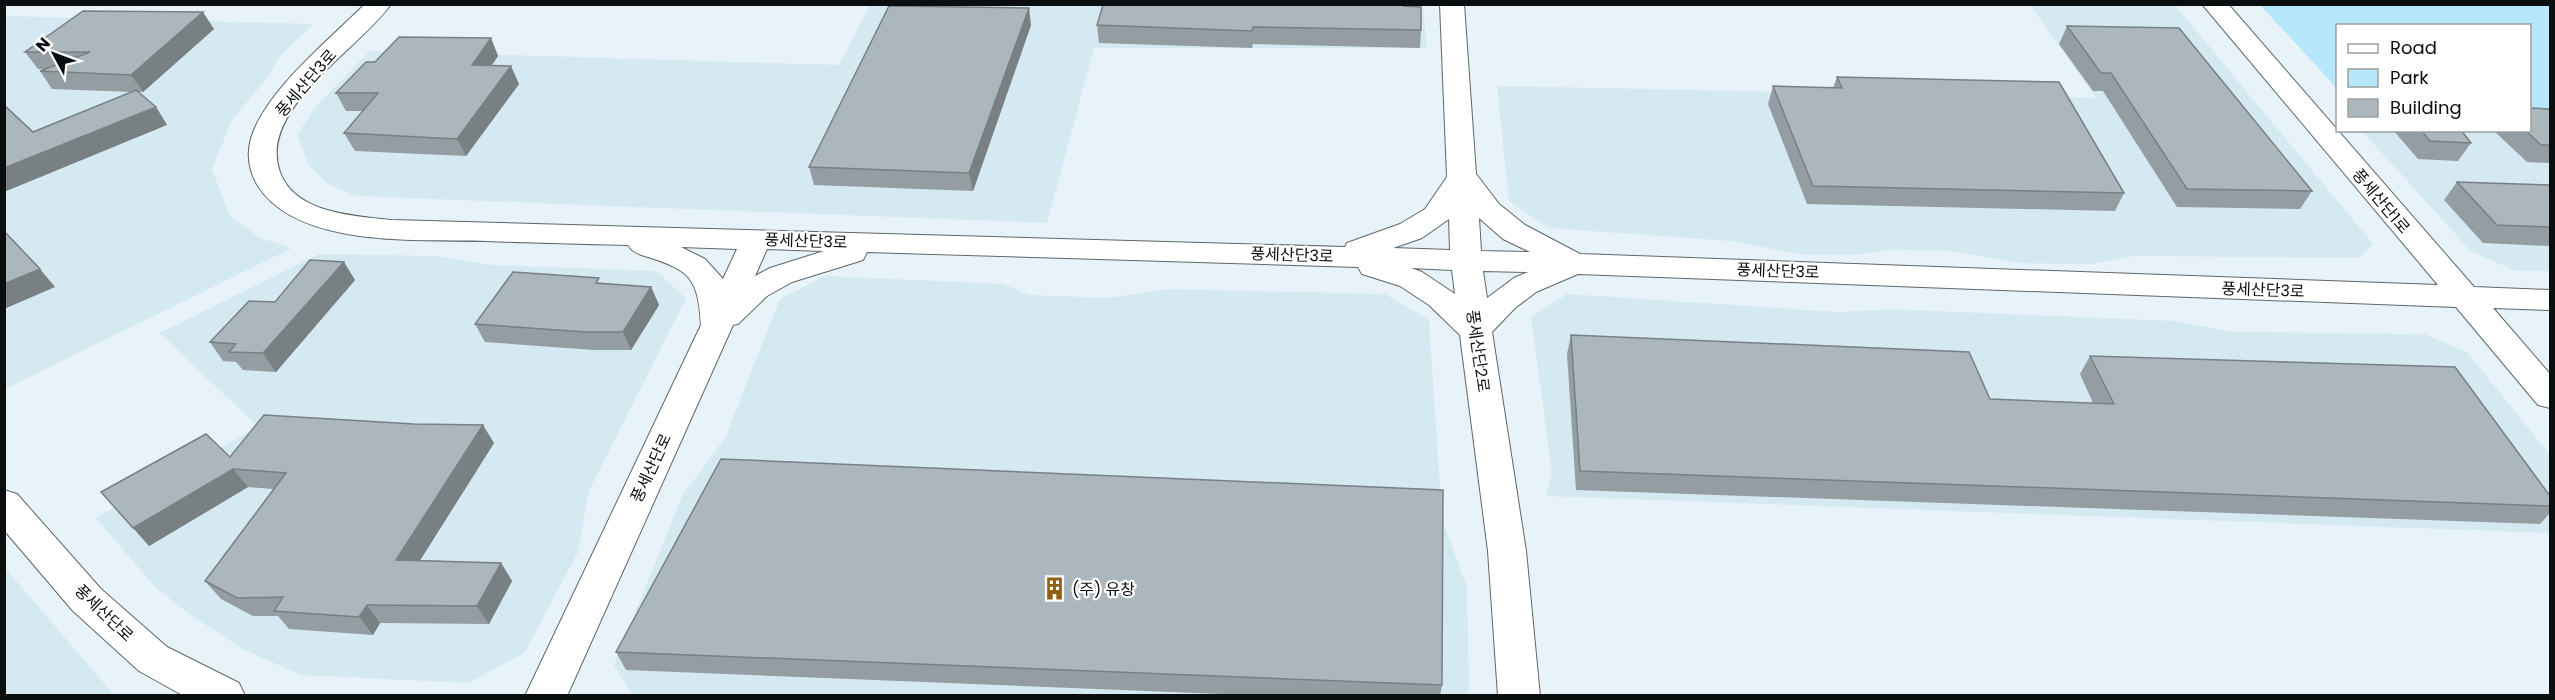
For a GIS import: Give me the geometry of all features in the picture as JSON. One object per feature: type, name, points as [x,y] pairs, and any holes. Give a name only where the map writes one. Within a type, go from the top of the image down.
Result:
[{"type":"street","name":"풍세산단3로","points":[[379,4],[312,71],[276,114],[263,144],[264,171],[280,197],[304,212],[345,223],[392,229],[1466,260],[2550,300]]},
{"type":"street","name":"풍세산단2로","points":[[1452,4],[1466,260],[1507,551],[1519,696]]},
{"type":"street","name":"풍세산단1로","points":[[2199,4],[2227,11],[2463,297],[2550,396]]},
{"type":"street","points":[[1340,257],[1411,231],[1436,216],[1462,176],[1489,211],[1515,232],[1578,264]]},
{"type":"street","points":[[612,236],[679,257],[704,272],[714,293],[717,325]]},
{"type":"street","name":"풍세산단로","points":[[546,696],[756,240]]},
{"type":"street","points":[[717,325],[756,289],[781,274],[888,244]]},
{"type":"street","points":[[1340,257],[1411,279],[1440,298],[1475,330],[1504,300],[1525,285],[1578,264]]},
{"type":"street","name":"풍세산단로","points":[[4,504],[87,600],[153,659],[224,696]]},
{"type":"shaded area","points":[[870,5],[1423,5],[1427,48],[1094,48],[1047,223],[356,196],[328,184],[308,164],[297,135],[316,106],[370,51],[839,65]]},
{"type":"shaded area","points":[[2030,5],[2175,5],[2373,244],[2360,258],[2134,256],[2091,264],[2018,263],[1951,251],[1887,250],[1855,255],[1805,255],[1731,241],[1549,228],[1509,201],[1497,86],[2096,98]]},
{"type":"shaded area","points":[[4,16],[314,24],[279,57],[266,79],[232,120],[212,169],[230,216],[260,238],[292,248],[5,389]]},
{"type":"shaded area","points":[[2550,120],[2550,271],[2516,271],[2471,251],[2363,132],[2531,132],[2531,130]]},
{"type":"shaded area","points":[[319,254],[438,256],[491,265],[657,271],[686,299],[589,490],[578,552],[525,652],[469,683],[301,675],[243,649],[189,614],[155,587],[96,518],[258,427],[160,333]]},
{"type":"shaded area","points":[[825,276],[1003,284],[1029,295],[1109,298],[1166,289],[1385,294],[1429,320],[1442,519],[1467,587],[1469,691],[1464,695],[633,696],[614,665],[682,496],[725,438],[780,299]]},
{"type":"shaded area","points":[[1567,294],[1840,312],[1888,309],[2174,321],[2233,332],[2424,334],[2467,352],[2550,455],[2550,533],[1546,496],[1552,472],[1531,317]]},
{"type":"shaded area","points":[[5,568],[114,695],[5,695]]},
{"type":"green space","points":[[2260,5],[2550,5],[2550,120],[2531,120],[2531,24],[2336,24],[2336,90],[2334,85]]},
{"type":"building","points":[[1403,4],[1403,6],[1421,7],[1421,30],[1253,27],[1252,31],[1097,25],[1103,5]]},
{"type":"building","points":[[889,6],[1029,8],[969,173],[809,167]]},
{"type":"building","points":[[83,11],[203,12],[131,75],[40,71],[90,52],[25,52]]},
{"type":"building","points":[[2067,26],[2179,28],[2312,191],[2187,189],[2111,73],[2101,73]]},
{"type":"building","points":[[399,37],[491,38],[472,65],[511,66],[457,139],[344,133],[378,93],[336,93],[366,62],[375,62]]},
{"type":"building","points":[[1837,77],[2059,82],[2124,193],[1813,186],[1773,86],[1842,88]]},
{"type":"building","points":[[136,90],[156,107],[4,168],[4,105],[33,132]]},
{"type":"building","points":[[2531,108],[2550,109],[2550,145],[2541,145],[2527,132],[2531,132]]},
{"type":"building","points":[[2423,132],[2463,132],[2471,143],[2430,141]]},
{"type":"building","points":[[2457,182],[2550,185],[2550,227],[2497,225]]},
{"type":"building","points":[[4,231],[40,269],[4,284]]},
{"type":"building","points":[[310,260],[344,262],[263,353],[229,352],[236,344],[210,342],[249,301],[275,302]]},
{"type":"building","points":[[513,272],[599,278],[596,283],[651,287],[623,332],[586,332],[475,324]]},
{"type":"building","points":[[1571,335],[1969,352],[1990,399],[2114,404],[2090,356],[2455,367],[2550,496],[2550,506],[1580,471]]},
{"type":"building","points":[[264,415],[414,424],[483,425],[396,560],[501,563],[477,606],[367,605],[359,617],[274,611],[283,597],[237,598],[205,581],[286,473],[233,469],[133,528],[101,492],[206,434],[230,457]]},
{"type":"building","name":"(주) 유창","points":[[721,459],[1443,490],[1442,685],[616,652]]},
{"type":"place","name":"(주) 유창","points":[[1054,589]]}]
